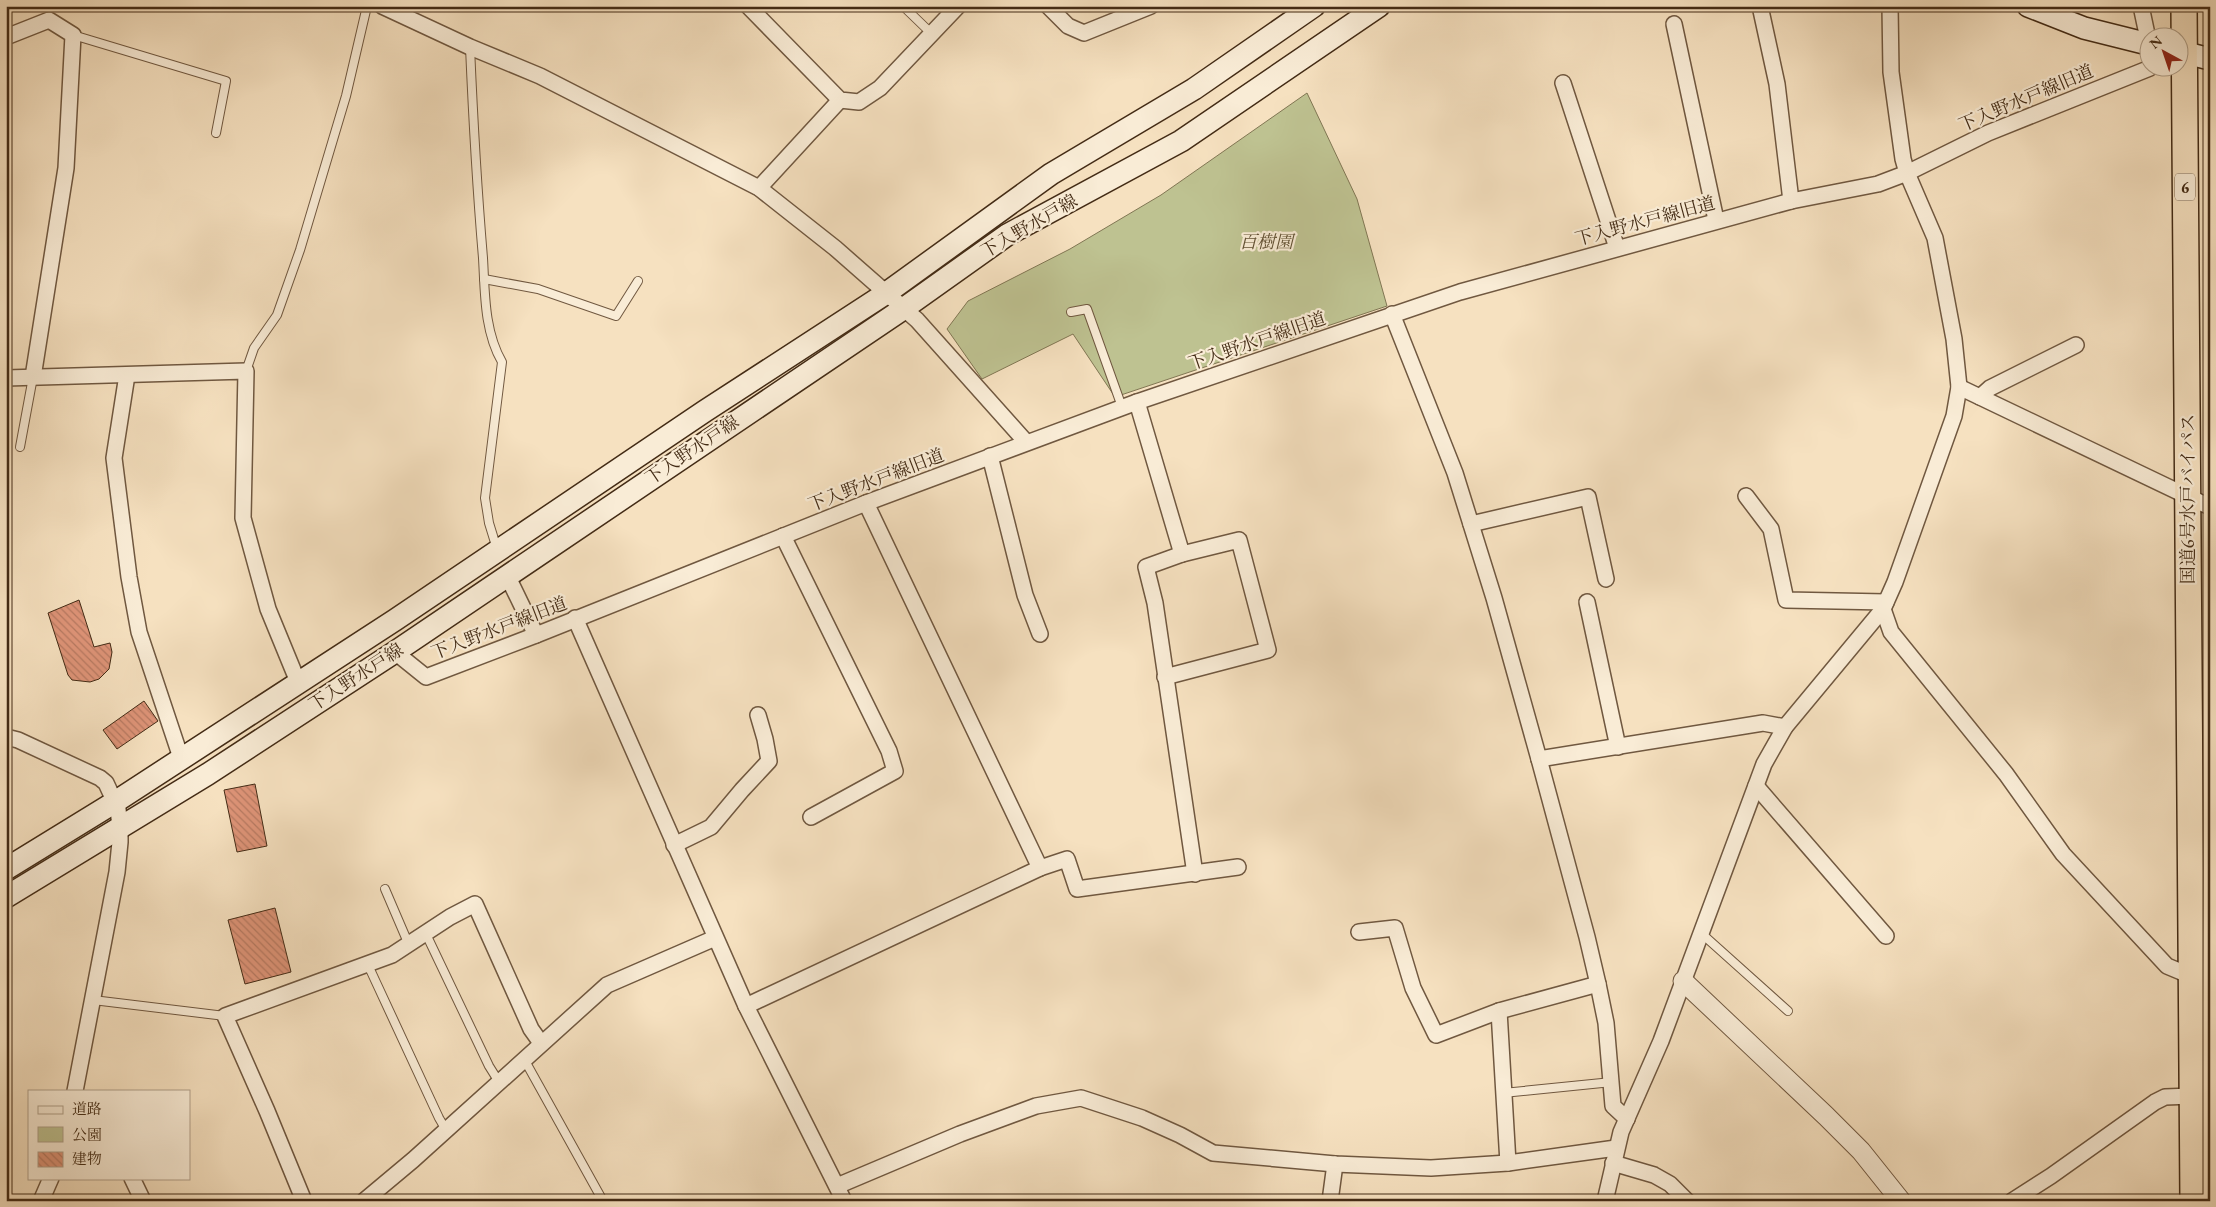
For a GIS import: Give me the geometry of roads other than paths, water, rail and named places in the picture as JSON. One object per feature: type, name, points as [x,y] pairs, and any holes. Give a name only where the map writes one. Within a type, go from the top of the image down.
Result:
[{"type":"highway","name":"国道6号水戸バイパス","points":[[2183,28],[2184,6]]},
{"type":"highway","name":"国道6号水戸バイパス","points":[[2182,78],[2199,503],[2191,976],[2193,1201]]},
{"type":"main road","name":"下入野水戸線","points":[[6,869],[115,802],[396,620],[706,411],[885,294],[1052,174],[1194,89],[1314,6]]},
{"type":"main road","name":"下入野水戸線","points":[[6,897],[208,774],[395,652],[903,309],[1007,235],[1181,141],[1379,6]]},
{"type":"main road","points":[[2028,6],[2084,28],[2138,42]]},
{"type":"main road","points":[[2188,54],[2210,59]]},
{"type":"street","points":[[382,6],[470,47],[540,76],[759,188],[835,248],[885,294],[917,320],[1026,442]]},
{"type":"street","points":[[748,6],[840,100],[859,102],[880,88],[958,6]]},
{"type":"street","points":[[1048,6],[1068,26],[1084,33],[1151,6]]},
{"type":"street","points":[[1760,6],[1777,84],[1791,201]]},
{"type":"street","points":[[1606,1201],[1614,1156],[1627,1119],[1662,1041],[1764,764],[1785,727],[1884,606],[1895,582],[1954,416],[1959,387],[1954,339],[1935,238],[1907,173],[1891,72],[1890,6]]},
{"type":"street","points":[[2141,6],[2146,28]]},
{"type":"street","points":[[6,37],[49,20],[73,35],[66,168],[33,377]]},
{"type":"street","points":[[1674,24],[1716,220]]},
{"type":"street","name":"下入野水戸線旧道","points":[[395,652],[426,677],[536,635],[866,502],[1137,402],[1460,292],[1716,220],[1791,201],[1874,186],[1907,173],[1988,133],[2138,73]]},
{"type":"street","points":[[1563,83],[1617,248]]},
{"type":"street","points":[[759,188],[840,100]]},
{"type":"street","points":[[1392,314],[1455,473],[1471,524],[1539,759],[1587,937],[1606,1023],[1613,1106],[1627,1119]]},
{"type":"street","points":[[1980,397],[1990,388],[2076,344]]},
{"type":"street","points":[[6,378],[246,371],[243,518],[268,609],[298,682]]},
{"type":"street","points":[[127,375],[114,458],[129,577],[139,632],[181,758]]},
{"type":"street","points":[[1959,387],[2199,503]]},
{"type":"street","points":[[1137,402],[1182,554]]},
{"type":"street","points":[[990,456],[1025,595],[1040,634]]},
{"type":"street","points":[[1746,496],[1771,529],[1786,600],[1884,606]]},
{"type":"street","points":[[1471,524],[1588,497],[1606,579]]},
{"type":"street","points":[[866,502],[1040,868]]},
{"type":"street","points":[[783,536],[889,751],[895,771],[811,817]]},
{"type":"street","points":[[1165,676],[1268,650],[1239,540],[1182,554],[1146,567],[1155,603],[1165,676],[1195,874]]},
{"type":"street","points":[[507,575],[536,635]]},
{"type":"street","points":[[1587,602],[1618,747]]},
{"type":"street","points":[[1884,606],[1891,632],[2006,774],[2063,854],[2167,966],[2191,976]]},
{"type":"street","points":[[575,618],[746,1006],[844,1201]]},
{"type":"street","points":[[674,845],[711,828],[742,790],[769,762],[758,715]]},
{"type":"street","points":[[1539,759],[1763,723],[1785,727]]},
{"type":"street","points":[[6,737],[18,740],[100,778],[106,783],[115,802],[120,827],[117,872],[75,1090]]},
{"type":"street","points":[[1756,786],[1886,936]]},
{"type":"street","points":[[746,1006],[1040,868],[1067,859],[1077,889],[1238,867]]},
{"type":"street","points":[[304,1201],[225,1016],[392,955],[450,917],[475,904],[531,1029],[541,1043]]},
{"type":"street","points":[[1359,932],[1395,928],[1413,988],[1436,1035],[1499,1011],[1598,984]]},
{"type":"street","points":[[364,1201],[387,1183],[607,985],[715,938]]},
{"type":"street","points":[[1683,981],[1861,1151],[1901,1201]]},
{"type":"street","points":[[1499,1011],[1508,1163]]},
{"type":"street","points":[[2012,1201],[2051,1176],[2155,1102],[2165,1097],[2192,1096]]},
{"type":"street","points":[[837,1186],[960,1134],[1036,1106],[1081,1098],[1142,1118],[1180,1135],[1213,1153],[1335,1164],[1430,1168],[1614,1156],[1654,1174],[1670,1184],[1687,1201]]},
{"type":"street","points":[[1330,1201],[1335,1164]]},
{"type":"street","points":[[41,1201],[50,1180]]},
{"type":"street","points":[[133,1180],[143,1201]]},
{"type":"lane","points":[[246,371],[254,348],[277,315],[300,250],[346,96],[367,6]]},
{"type":"lane","points":[[903,6],[932,34]]},
{"type":"lane","points":[[73,35],[226,81],[216,133]]},
{"type":"lane","points":[[470,47],[477,196],[488,320],[495,350],[502,362],[485,498],[489,523],[498,551]]},
{"type":"lane","points":[[484,278],[538,289],[616,316],[638,281]]},
{"type":"lane","points":[[1071,312],[1086,309],[1122,408]]},
{"type":"lane","points":[[20,448],[33,377]]},
{"type":"lane","points":[[385,889],[409,945]]},
{"type":"lane","points":[[1701,933],[1788,1011]]},
{"type":"lane","points":[[426,934],[489,1066],[499,1082]]},
{"type":"lane","points":[[368,964],[446,1130]]},
{"type":"lane","points":[[93,1000],[225,1016]]},
{"type":"lane","points":[[524,1059],[603,1201]]},
{"type":"lane","points":[[1503,1093],[1612,1082]]},
{"type":"park label","name":"百樹園","points":[[1266,242]]}]
